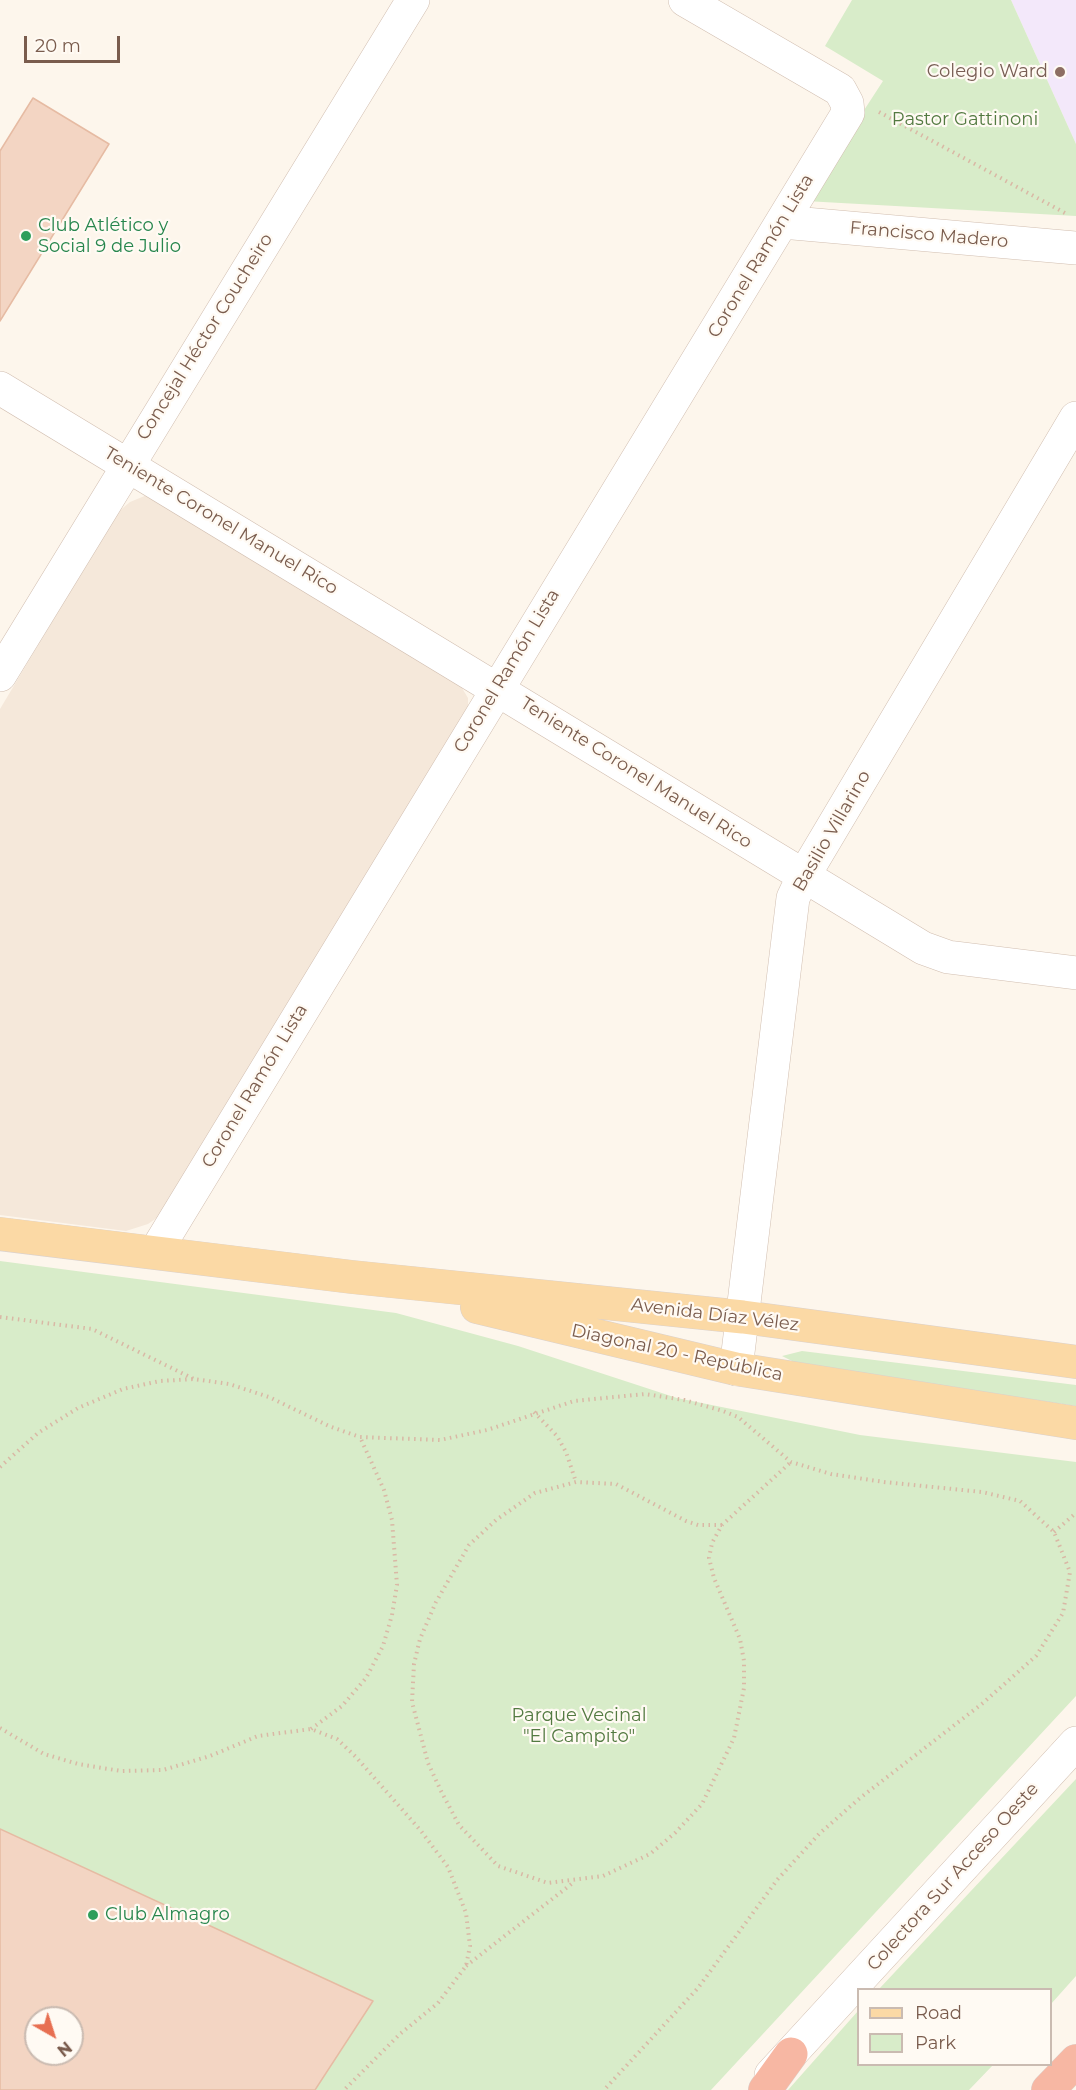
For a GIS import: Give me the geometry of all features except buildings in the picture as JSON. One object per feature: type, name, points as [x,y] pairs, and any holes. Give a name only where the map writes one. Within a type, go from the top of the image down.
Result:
[{"type":"highway","points":[[765,2090],[791,2054]]},
{"type":"highway","points":[[1048,2090],[1076,2061]]},
{"type":"main road","points":[[0,1234],[352,1276]]},
{"type":"main road","name":"Avenida Díaz Vélez","points":[[352,1276],[743,1317],[1076,1362]]},
{"type":"main road","name":"Diagonal 20 - República","points":[[352,1276],[736,1369],[1076,1423]]},
{"type":"street","name":"Concejal Héctor Coucheiro","points":[[0,675],[413,0]]},
{"type":"street","points":[[685,0],[840,90]]},
{"type":"street","name":"Coronel Ramón Lista","points":[[156,1251],[848,113],[847,103],[840,90]]},
{"type":"street","name":"Francisco Madero","points":[[782,222],[1076,248]]},
{"type":"street","name":"Teniente Coronel Manuel Rico","points":[[0,388],[497,687],[803,877],[923,948],[948,957],[1076,973]]},
{"type":"street","name":"Basilio Villarino","points":[[736,1369],[793,898],[803,877],[1076,418]]},
{"type":"street","name":"Colectora Sur Acceso Oeste","points":[[756,2090],[1076,1743]]},
{"type":"path","points":[[840,90],[1066,213]]},
{"type":"path","points":[[0,1317],[92,1329],[194,1379]]},
{"type":"path","points":[[0,1467],[38,1433],[78,1408],[123,1389],[160,1381],[194,1379],[229,1384],[269,1397],[329,1426],[360,1437],[440,1440],[488,1430],[534,1412],[574,1401],[645,1394],[676,1398],[738,1417],[791,1462],[831,1474],[982,1492],[1020,1501],[1054,1532],[1070,1572],[1063,1613],[1036,1656],[983,1703],[860,1798],[819,1834],[777,1880],[698,1988],[604,2090]]},
{"type":"path","points":[[534,1412],[557,1436],[566,1452],[576,1482]]},
{"type":"path","points":[[311,1729],[342,1706],[366,1678],[383,1646],[392,1615],[397,1585],[392,1520],[384,1491],[360,1437]]},
{"type":"path","points":[[722,1525],[698,1525],[686,1521],[616,1485],[576,1482],[535,1493],[496,1520],[469,1545],[436,1602],[420,1639],[414,1664],[412,1702],[428,1763],[441,1791],[459,1825],[480,1850],[498,1866],[548,1883],[574,1882],[603,1876],[650,1854],[675,1833],[702,1804],[734,1738],[744,1688],[744,1661],[740,1639],[714,1578],[709,1557],[712,1543],[722,1525],[791,1462]]},
{"type":"path","points":[[1054,1532],[1076,1513]]},
{"type":"path","points":[[0,1728],[44,1754],[78,1764],[121,1771],[163,1770],[210,1756],[258,1736],[311,1729],[337,1738],[391,1794],[448,1867],[466,1913],[470,1946],[466,1966]]},
{"type":"path","points":[[344,2090],[400,2034],[438,2002],[466,1966],[574,1882]]},
{"type":"shaded area","name":"Colegio Ward","points":[[1011,0],[1076,0],[1076,144]]},
{"type":"shaded area","points":[[147,495],[459,683],[468,698],[468,716],[161,1215],[148,1224],[126,1231],[0,1215],[0,709],[117,513],[130,502]]},
{"type":"green space","name":"Pastor Gattinoni","points":[[852,0],[1011,0],[1076,144],[1076,216],[805,201],[883,81],[825,46]]},
{"type":"green space","name":"Parque Vecinal \"El Campito\"","points":[[0,1261],[396,1313],[518,1346],[677,1398],[860,1435],[1076,1462],[1076,1696],[711,2090],[315,2090],[373,2001],[0,1829]]},
{"type":"green space","points":[[802,1351],[1076,1385],[1076,1406],[800,1365],[782,1356]]},
{"type":"green space","points":[[1076,1779],[1076,1976],[1052,2003],[1052,1988],[880,1988]]},
{"type":"green space","points":[[857,2012],[857,2066],[992,2066],[969,2090],[788,2090]]},
{"type":"place","name":"Colegio Ward","points":[[1060,72]]},
{"type":"place","name":"Club Atlético y Social 9 de Julio","points":[[26,236]]},
{"type":"place","name":"Club Almagro","points":[[93,1915]]}]
